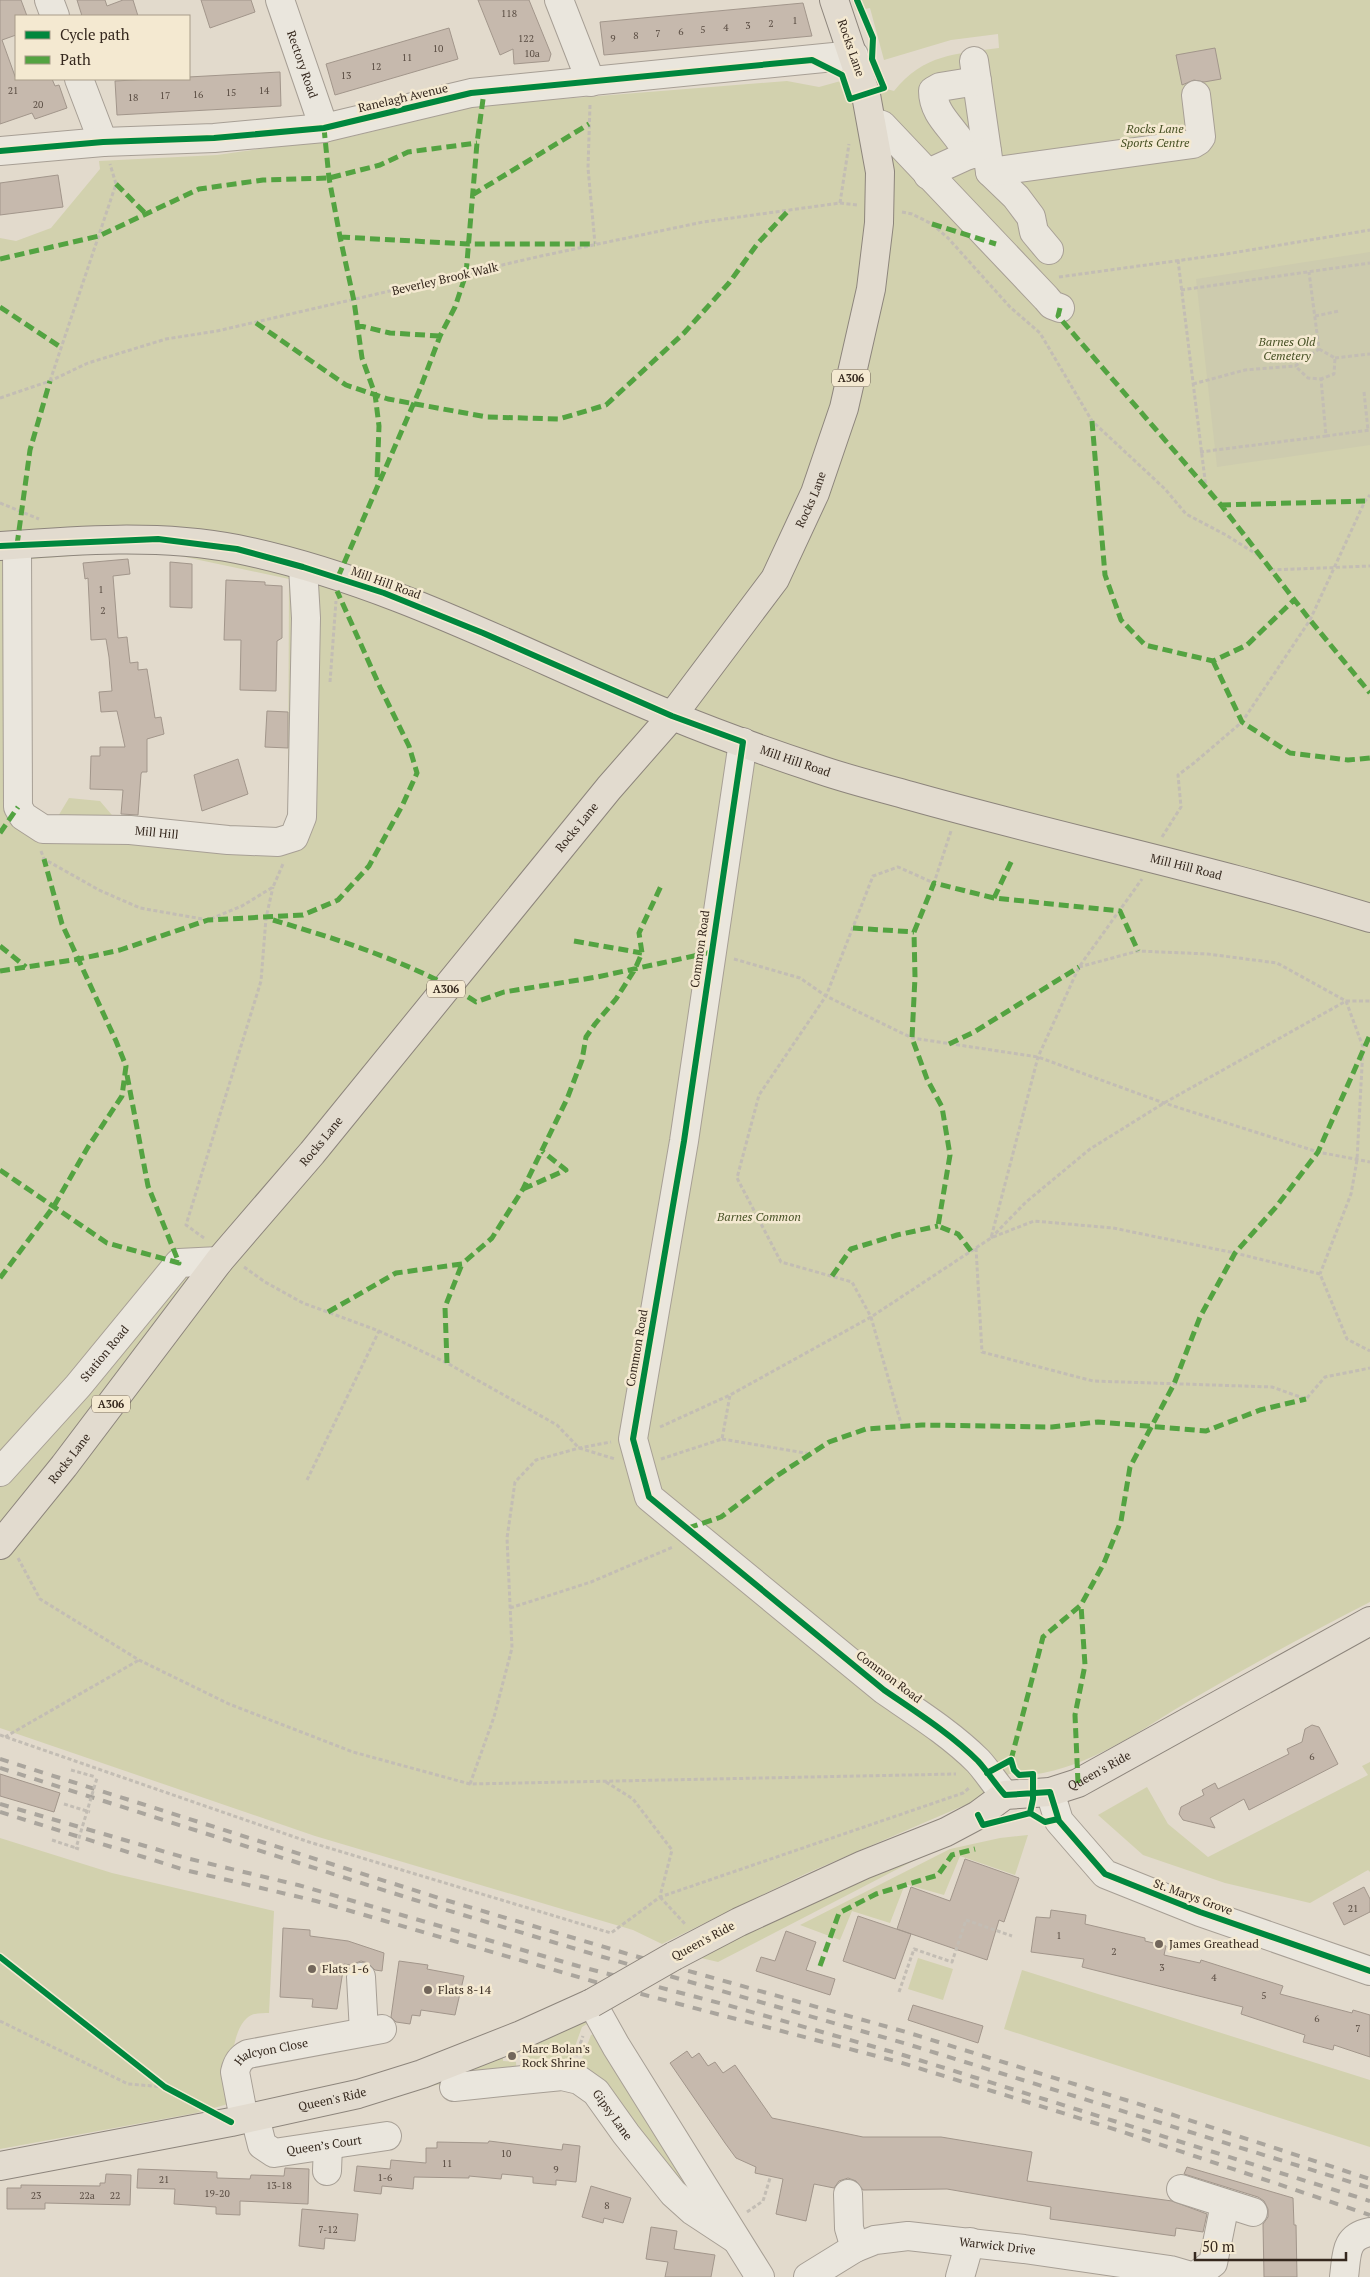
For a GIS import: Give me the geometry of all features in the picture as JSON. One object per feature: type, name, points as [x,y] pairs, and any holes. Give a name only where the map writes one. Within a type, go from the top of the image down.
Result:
[{"type":"main road","name":"Rocks Lane","points":[[8,1550],[64,1466],[222,1258],[312,1153],[609,788],[672,716],[775,579],[815,493],[844,408],[871,288],[879,223],[880,172],[872,122],[854,55],[834,0]]},
{"type":"main road","name":"Mill Hill Road","points":[[8,545],[158,539],[237,549],[304,567],[384,593],[483,633],[672,716],[817,769],[958,809],[1155,859],[1370,918]]},
{"type":"main road","name":"Queen's Ride","points":[[0,2166],[249,2118],[358,2094],[422,2074],[521,2035],[592,2002],[739,1922],[863,1866],[946,1832],[978,1815],[1005,1795],[1050,1792],[1078,1783],[1329,1642],[1370,1621]]},
{"type":"street","points":[[49,0],[55,15]]},
{"type":"street","name":"Rectory Road","points":[[280,0],[324,128]]},
{"type":"street","points":[[559,0],[591,82]]},
{"type":"street","name":"Ranelagh Avenue","points":[[0,151],[103,142],[214,138],[324,128],[472,93],[854,55]]},
{"type":"street","points":[[982,160],[976,71],[948,86],[933,91],[933,100],[939,115],[1016,197],[1031,217],[1034,232],[1049,250]]},
{"type":"street","points":[[79,80],[103,142]]},
{"type":"street","points":[[928,175],[935,170],[982,160],[1193,144],[1201,137],[1196,95]]},
{"type":"street","points":[[872,122],[882,125],[1052,305],[1060,308]]},
{"type":"street","points":[[8,545],[18,807],[30,823]]},
{"type":"street","name":"Mill Hill","points":[[30,823],[43,829],[130,830],[228,840],[278,842],[294,837],[302,817],[306,618],[304,567]]},
{"type":"street","name":"Common Road","points":[[743,742],[684,1142],[633,1438],[649,1497],[884,1690],[918,1713],[965,1751],[1005,1795]]},
{"type":"street","name":"Station Road","points":[[0,1472],[78,1386],[179,1263],[222,1258]]},
{"type":"street","name":"St. Marys Grove","points":[[1050,1792],[1059,1821],[1105,1874],[1176,1904],[1370,1971]]},
{"type":"street","name":"Halcyon Close","points":[[249,2118],[235,2072],[237,2064],[242,2058],[248,2054],[373,2031],[361,1976]]},
{"type":"street","name":"Gipsy Lane","points":[[592,2002],[616,2046],[760,2277]]},
{"type":"street","name":"Gipsy Lane","points":[[454,2087],[562,2076],[579,2080],[596,2092],[626,2134],[673,2193],[693,2211],[734,2238]]},
{"type":"street","name":"Queen’s Court","points":[[249,2118],[262,2145],[274,2153],[328,2158],[387,2136]]},
{"type":"street","points":[[1181,2188],[1223,2216],[1252,2212]]},
{"type":"street","points":[[848,2194],[849,2228],[854,2248]]},
{"type":"street","name":"Warwick Drive","points":[[808,2277],[854,2248],[875,2240],[908,2236],[970,2242],[1170,2270],[1194,2277],[1212,2264],[1223,2216]]},
{"type":"street","points":[[1344,2277],[1348,2247],[1359,2234],[1370,2232]]},
{"type":"street","points":[[960,2277],[970,2242]]},
{"type":"path","points":[[591,82],[588,168],[595,244]]},
{"type":"path","points":[[50,381],[116,184],[103,142]]},
{"type":"path","points":[[879,208],[912,214],[932,224],[948,238],[1010,307],[1040,333],[1092,422],[1165,489],[1186,514],[1226,535],[1261,557]]},
{"type":"path","points":[[1051,278],[1370,230]]},
{"type":"path","points":[[1178,260],[1200,452],[1206,488]]},
{"type":"path","points":[[1181,290],[1370,263]]},
{"type":"path","points":[[1310,272],[1318,349]]},
{"type":"path","points":[[1315,316],[1339,311]]},
{"type":"path","points":[[1193,384],[1245,370],[1294,366],[1318,349]]},
{"type":"path","points":[[1318,349],[1335,358],[1370,354]]},
{"type":"path","points":[[1294,366],[1308,378],[1322,379],[1334,374],[1335,358]]},
{"type":"path","points":[[1322,379],[1326,436]]},
{"type":"path","points":[[1200,452],[1369,430],[1364,392]]},
{"type":"path","points":[[990,1238],[1038,1057],[1079,967],[1155,859],[1161,838],[1181,807],[1178,775],[1242,722],[1310,620],[1365,501],[1370,495]]},
{"type":"path","points":[[1271,570],[1370,566]]},
{"type":"path","points":[[330,690],[338,578]]},
{"type":"path","points":[[902,1427],[871,1317],[852,1282],[781,1262],[737,1178],[759,1094],[826,996],[873,876],[898,867],[934,883],[958,809]]},
{"type":"path","points":[[30,823],[44,859],[99,890],[140,908],[208,920],[242,906],[273,887]]},
{"type":"path","points":[[285,858],[273,887],[266,918],[261,981],[186,1225],[222,1258],[303,1303],[379,1331],[447,1363],[557,1425],[579,1448],[641,1466],[722,1438],[811,1454]]},
{"type":"path","points":[[1079,967],[1138,951],[1208,954],[1277,963],[1346,1001],[1370,1001]]},
{"type":"path","points":[[712,952],[800,978],[826,996],[912,1038],[1038,1057],[1164,1103],[1318,1152],[1370,1162]]},
{"type":"path","points":[[470,1784],[494,1717],[512,1648],[507,1538],[515,1482],[536,1460],[579,1448],[633,1438],[730,1395],[871,1317],[990,1238],[1026,1202],[1090,1148],[1164,1103],[1346,1001]]},
{"type":"path","points":[[1346,1001],[1363,1047],[1357,1160],[1351,1194],[1320,1274],[1347,1339],[1370,1351]]},
{"type":"path","points":[[990,1238],[1034,1222],[1113,1228],[1235,1252],[1320,1274]]},
{"type":"path","points":[[976,1248],[982,1352],[1092,1382],[1272,1387],[1306,1399],[1325,1377],[1370,1368]]},
{"type":"path","points":[[307,1480],[379,1331]]},
{"type":"path","points":[[722,1438],[730,1395]]},
{"type":"path","points":[[510,1608],[591,1582],[698,1536]]},
{"type":"path","points":[[8,1550],[40,1599],[139,1660],[230,1704],[353,1752],[470,1784],[987,1773]]},
{"type":"path","points":[[4,1737],[139,1660]]},
{"type":"path","points":[[0,1735],[309,1842],[611,1933],[660,1896],[963,1793],[987,1773]]},
{"type":"path","points":[[52,1840],[78,1848],[89,1812],[96,1778],[71,1770]]},
{"type":"path","points":[[606,1782],[633,1799],[672,1850],[660,1896]]},
{"type":"path","points":[[64,1804],[89,1812]]},
{"type":"path","points":[[660,1896],[701,1941]]},
{"type":"path","points":[[899,1992],[914,1949],[952,1962],[966,1920],[1012,1936]]},
{"type":"path","points":[[0,1956],[165,2087],[198,2104]]},
{"type":"path","points":[[0,2021],[128,2084],[165,2087]]},
{"type":"path","points":[[744,2214],[764,2201],[770,2178]]},
{"type":"green space","name":"Barnes Common","points":[[852,0],[1370,0],[1370,1602],[1244,1669],[1126,1739],[1086,1760],[1043,1773],[1009,1774],[986,1796],[805,1874],[662,1944],[633,1930],[315,1836],[0,1728],[0,238],[16,241],[51,228],[100,169],[99,161],[217,155],[354,136],[474,106],[787,81],[819,87],[848,79],[894,91],[917,70],[941,58],[954,54],[999,48],[998,34],[951,40],[884,60],[870,8],[856,11]],"holes":[[[152,550],[289,579],[288,828],[117,821],[100,801],[69,798],[57,818],[43,818],[28,808],[31,559]]]},
{"type":"green space","name":"Barnes Old Cemetery","points":[[1370,252],[1370,445],[1217,467],[1196,279]]},
{"type":"green space","points":[[1370,1762],[1370,1872],[1368,1870],[1310,1903],[1225,1883],[1143,1855],[1098,1815],[1147,1787],[1168,1824],[1208,1857],[1368,1775],[1362,1766]]},
{"type":"green space","points":[[1028,1835],[1015,1875],[960,1856],[944,1895],[905,1884],[890,1923],[852,1911],[840,1940],[800,1925],[950,1849],[1000,1838]]},
{"type":"green space","points":[[0,1838],[112,1873],[274,1911],[269,2013],[252,2015],[241,2025],[232,2058],[228,2104],[196,2113],[0,2149]]},
{"type":"green space","points":[[940,1847],[718,1962],[697,1957],[860,1877]]},
{"type":"green space","points":[[918,1958],[953,1969],[943,2000],[908,1989]]},
{"type":"green space","points":[[1022,1970],[1370,2080],[1370,2147],[1004,2029]]},
{"type":"green space","points":[[587,2011],[592,2021],[582,2027],[566,2071],[527,2074],[528,2038]]},
{"type":"green space","points":[[600,2032],[709,2216],[576,2074],[591,2035]]},
{"type":"green space","points":[[503,2049],[503,2061],[516,2062],[517,2076],[460,2081],[401,2091]]},
{"type":"building","points":[[0,0],[21,0],[27,15],[15,15],[15,35],[2,40],[15,80],[52,80],[55,86],[59,85],[67,108],[35,119],[32,113],[0,124]]},
{"type":"building","points":[[77,0],[105,0],[107,6],[123,0],[133,0],[138,15],[82,15]]},
{"type":"building","points":[[201,0],[251,0],[255,12],[210,28]]},
{"type":"building","points":[[478,0],[529,0],[551,54],[549,61],[514,64],[513,49],[500,55]]},
{"type":"building","points":[[803,3],[812,36],[604,55],[600,22]]},
{"type":"building","points":[[449,28],[458,59],[335,95],[326,64]]},
{"type":"building","points":[[1215,48],[1221,79],[1204,82],[1194,80],[1182,85],[1176,55]]},
{"type":"building","points":[[280,72],[281,106],[117,115],[115,81],[190,80],[190,77]]},
{"type":"building","points":[[58,175],[63,207],[0,215],[0,183]]},
{"type":"building","points":[[128,559],[130,574],[113,576],[118,638],[127,637],[130,663],[138,662],[138,670],[147,669],[155,718],[161,717],[164,734],[147,739],[147,772],[142,772],[141,774],[138,815],[121,814],[123,790],[90,789],[91,756],[100,756],[100,747],[125,747],[117,711],[101,712],[99,692],[112,691],[109,657],[106,639],[91,640],[88,578],[85,579],[83,563]]},
{"type":"building","points":[[170,562],[192,564],[192,608],[170,607]]},
{"type":"building","points":[[226,580],[265,582],[265,585],[282,586],[282,638],[277,641],[276,691],[240,690],[241,640],[224,640]]},
{"type":"building","points":[[267,711],[288,712],[288,748],[265,747]]},
{"type":"building","points":[[238,759],[248,794],[202,811],[194,775]]},
{"type":"building","points":[[1312,1725],[1319,1727],[1338,1764],[1249,1810],[1244,1799],[1210,1818],[1215,1828],[1183,1820],[1179,1814],[1181,1807],[1204,1795],[1202,1790],[1215,1783],[1218,1789],[1289,1754],[1287,1749],[1302,1742],[1305,1729]]},
{"type":"building","points":[[0,1774],[60,1793],[54,1812],[0,1796]]},
{"type":"building","points":[[965,1859],[1019,1878],[1004,1922],[999,1920],[987,1960],[897,1929],[911,1887],[950,1901]]},
{"type":"building","points":[[1364,1887],[1370,1899],[1370,1912],[1344,1925],[1333,1903]]},
{"type":"building","points":[[1051,1910],[1086,1915],[1085,1924],[1145,1938],[1145,1941],[1166,1946],[1164,1955],[1200,1963],[1201,1960],[1283,1986],[1280,1994],[1352,2013],[1353,2010],[1370,2015],[1370,2057],[1334,2045],[1333,2050],[1303,2042],[1305,2035],[1241,2014],[1243,2007],[1082,1967],[1084,1959],[1031,1952],[1036,1917],[1050,1918]]},
{"type":"building","points":[[858,1916],[911,1934],[895,1979],[843,1961]]},
{"type":"building","name":"Flats 1-6","points":[[283,1928],[310,1930],[310,1936],[348,1941],[384,1953],[382,1971],[375,1970],[368,1963],[361,1961],[351,1965],[344,1964],[337,2009],[312,2007],[313,1999],[280,1997]]},
{"type":"building","points":[[786,1931],[816,1942],[806,1970],[835,1979],[830,1995],[756,1971],[761,1957],[775,1961]]},
{"type":"building","name":"Flats 8-14","points":[[399,1961],[428,1965],[427,1969],[464,1976],[455,2015],[421,2010],[420,2016],[412,2015],[410,2024],[396,2022],[391,2017]]},
{"type":"building","points":[[913,2005],[983,2026],[978,2043],[908,2020]]},
{"type":"building","points":[[687,2051],[692,2058],[699,2053],[708,2066],[715,2062],[723,2073],[735,2065],[772,2118],[863,2137],[941,2137],[1032,2152],[1027,2181],[1172,2201],[1207,2214],[1203,2232],[1176,2228],[1175,2236],[1050,2219],[1051,2207],[947,2189],[863,2190],[856,2181],[848,2178],[839,2181],[834,2188],[814,2184],[806,2221],[776,2214],[783,2179],[755,2173],[756,2167],[736,2158],[670,2063]]},
{"type":"building","points":[[489,2141],[562,2150],[563,2144],[580,2146],[576,2182],[556,2180],[556,2185],[533,2183],[533,2177],[502,2174],[501,2179],[469,2176],[469,2178],[414,2177],[413,2189],[382,2186],[381,2194],[354,2191],[357,2166],[390,2169],[391,2160],[426,2163],[426,2148],[437,2148],[437,2142],[488,2143]]},
{"type":"building","points":[[1187,2167],[1293,2198],[1294,2225],[1296,2225],[1297,2277],[1264,2277],[1263,2224],[1268,2217],[1268,2209],[1264,2201],[1258,2197],[1184,2174]]},
{"type":"building","points":[[285,2168],[309,2169],[308,2204],[240,2201],[240,2215],[216,2214],[216,2207],[174,2204],[175,2189],[137,2188],[138,2169],[217,2172],[217,2178],[250,2179],[251,2175],[284,2176]]},
{"type":"building","points":[[106,2174],[131,2175],[130,2205],[45,2203],[45,2209],[7,2209],[7,2188],[21,2188],[21,2185],[100,2186],[100,2183],[105,2183]]},
{"type":"building","points":[[591,2186],[631,2198],[623,2223],[604,2218],[603,2223],[582,2217]]},
{"type":"building","points":[[302,2209],[358,2214],[355,2241],[325,2238],[324,2249],[299,2246]]},
{"type":"building","points":[[651,2227],[677,2231],[674,2249],[715,2255],[711,2277],[665,2277],[668,2262],[646,2259]]},
{"type":"railway","points":[[0,1759],[442,1899],[628,1954],[906,2032],[1155,2109],[1370,2179]]},
{"type":"railway","points":[[0,1768],[440,1908],[596,1955],[907,2044],[1370,2188]]},
{"type":"railway","points":[[0,1804],[190,1859],[298,1885],[578,1966],[727,2005],[903,2055],[1370,2201]]},
{"type":"railway","points":[[0,1812],[185,1870],[316,1901],[592,1981],[899,2062],[1117,2130],[1370,2215]]},
{"type":"marked path","points":[[338,577],[420,389],[440,336],[455,307],[466,274],[477,143],[484,92]]},
{"type":"marked path","points":[[472,195],[589,124]]},
{"type":"marked path","points":[[324,128],[329,178],[354,301],[362,358],[375,394],[379,426],[377,480]]},
{"type":"marked path","points":[[0,259],[99,236],[199,189],[263,180],[329,178],[380,165],[408,152],[477,143]]},
{"type":"marked path","points":[[116,184],[146,214]]},
{"type":"marked path","points":[[256,323],[346,385],[388,399],[487,417],[559,419],[606,405],[684,333],[729,283],[758,243],[789,210]]},
{"type":"marked path","points":[[932,224],[996,244]]},
{"type":"marked path","points":[[340,237],[468,244],[595,244]]},
{"type":"marked path","points":[[0,307],[62,348]]},
{"type":"marked path","points":[[1060,308],[1058,316],[1221,505],[1310,620],[1370,693]]},
{"type":"marked path","points":[[356,325],[390,333],[440,336]]},
{"type":"marked path","points":[[17,545],[30,450],[50,381]]},
{"type":"marked path","points":[[1092,421],[1105,575],[1121,620],[1145,645],[1213,661],[1247,645],[1294,600]]},
{"type":"marked path","points":[[1221,505],[1365,501]]},
{"type":"marked path","points":[[0,971],[79,959],[120,950],[208,920],[303,915],[338,900],[369,866],[403,804],[417,773],[409,746],[337,591]]},
{"type":"marked path","points":[[1213,661],[1242,722],[1290,753],[1348,760],[1370,758]]},
{"type":"marked path","points":[[0,833],[18,807]]},
{"type":"marked path","points":[[0,1278],[54,1206],[88,1147],[122,1096],[126,1066],[62,924],[44,859]]},
{"type":"marked path","points":[[994,898],[1012,860]]},
{"type":"marked path","points":[[971,1251],[958,1234],[938,1226],[950,1155],[942,1107],[927,1079],[912,1038],[915,977],[914,932],[934,883],[994,898],[1120,911],[1138,951]]},
{"type":"marked path","points":[[328,1312],[396,1273],[462,1264],[492,1238],[523,1189],[567,1099],[582,1060],[586,1037],[616,999],[635,969],[642,953],[639,933],[661,886]]},
{"type":"marked path","points":[[273,920],[378,954],[429,976],[476,1002],[504,992],[597,977],[712,952]]},
{"type":"marked path","points":[[853,928],[914,932]]},
{"type":"marked path","points":[[574,941],[642,953]]},
{"type":"marked path","points":[[0,946],[26,967]]},
{"type":"marked path","points":[[949,1044],[974,1032],[1079,967]]},
{"type":"marked path","points":[[1011,1760],[1043,1637],[1081,1605],[1104,1563],[1121,1521],[1130,1467],[1174,1384],[1200,1317],[1235,1253],[1276,1207],[1318,1152],[1370,1035]]},
{"type":"marked path","points":[[0,1170],[107,1243],[179,1263],[148,1186],[127,1075]]},
{"type":"marked path","points":[[523,1189],[566,1170],[542,1151]]},
{"type":"marked path","points":[[832,1276],[851,1249],[897,1235],[938,1226]]},
{"type":"marked path","points":[[447,1363],[445,1307],[462,1264]]},
{"type":"marked path","points":[[688,1528],[721,1517],[775,1477],[829,1442],[866,1429],[922,1425],[1052,1427],[1098,1422],[1206,1431],[1260,1410],[1306,1399]]},
{"type":"marked path","points":[[1078,1783],[1075,1715],[1085,1665],[1081,1605]]},
{"type":"marked path","points":[[820,1966],[839,1913],[876,1894],[938,1875],[952,1855],[975,1849]]},
{"type":"cycle path","points":[[0,151],[103,142],[214,138],[324,128],[471,93],[812,60],[842,75],[850,99],[884,88],[872,59],[873,38],[857,0]]},
{"type":"cycle path","points":[[0,546],[158,539],[237,549],[303,567],[384,593],[483,633],[672,716],[743,742],[684,1141],[633,1439],[649,1497],[884,1690],[956,1742],[978,1761],[1005,1795],[1050,1792],[1059,1821],[1105,1874],[1200,1912],[1370,1971]]},
{"type":"cycle path","points":[[987,1773],[1011,1760],[1014,1770],[1019,1775],[1033,1774],[1033,1799],[1030,1813]]},
{"type":"cycle path","points":[[978,1815],[983,1825],[1030,1813],[1045,1822],[1058,1819]]},
{"type":"cycle path","points":[[0,1957],[165,2087],[231,2122]]},
{"type":"place","name":"James Greathead","points":[[1159,1944]]},
{"type":"place","name":"Flats 1-6","points":[[312,1969]]},
{"type":"place","name":"Flats 8-14","points":[[428,1990]]},
{"type":"place","name":"Marc Bolan's Rock Shrine","points":[[512,2056]]},
{"type":"park label","name":"Rocks Lane Sports Centre","points":[[1155,136]]}]
